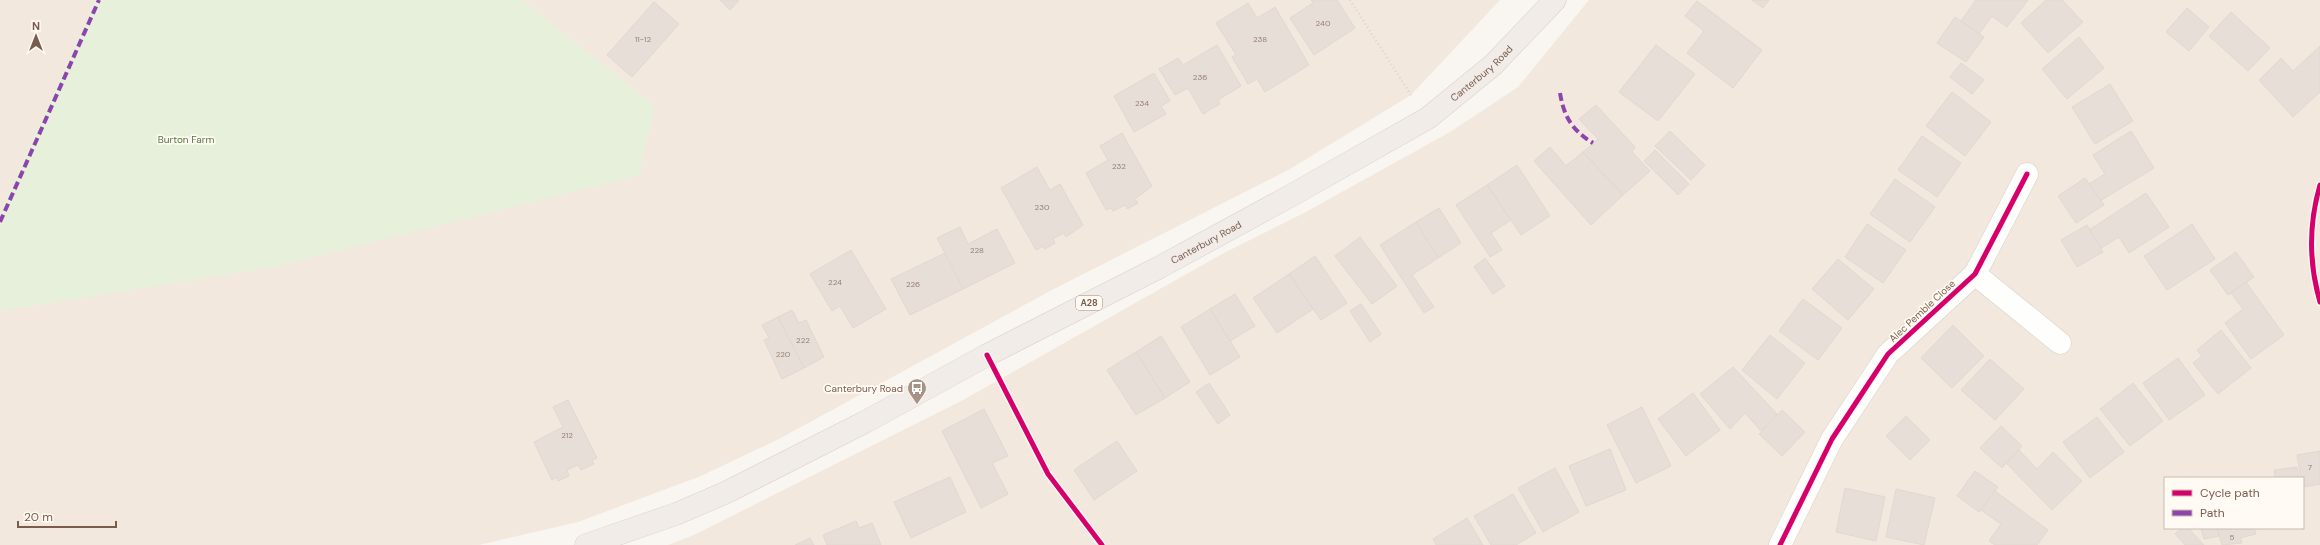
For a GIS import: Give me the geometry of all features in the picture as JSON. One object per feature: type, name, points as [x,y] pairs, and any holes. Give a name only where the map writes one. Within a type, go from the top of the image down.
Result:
[{"type":"highway","name":"Canterbury Road","points":[[586,545],[676,514],[727,492],[865,422],[987,355],[1160,267],[1428,118],[1493,65],[1555,0]]},
{"type":"street","name":"Alec Pemble Close","points":[[1780,545],[1832,439],[1888,354],[1975,274],[2027,174]]},
{"type":"street","points":[[1975,274],[2060,343]]},
{"type":"path","points":[[1350,0],[1411,95],[1428,118]]},
{"type":"shaded area","points":[[0,0],[1500,0],[1411,95],[1290,169],[1050,291],[779,439],[701,476],[578,522],[479,545],[0,545]]},
{"type":"shaded area","points":[[1589,0],[2320,0],[2320,545],[668,545],[694,535],[965,399],[1222,254],[1304,213],[1450,132],[1518,87]]},
{"type":"green space","name":"Burton Farm","points":[[95,0],[522,0],[655,106],[639,175],[274,267],[0,311],[0,212]]},
{"type":"building","points":[[720,0],[739,0],[730,10]]},
{"type":"building","points":[[1311,0],[1337,0],[1355,28],[1314,55],[1290,18],[1313,3]]},
{"type":"building","points":[[1752,0],[1769,0],[1763,8]]},
{"type":"building","points":[[1976,0],[2028,0],[2007,27],[1992,16],[1979,34],[1961,21]]},
{"type":"building","points":[[2046,0],[2062,0],[2083,22],[2048,53],[2021,23]]},
{"type":"building","points":[[1697,1],[1762,50],[1733,88],[1687,53],[1704,31],[1685,16]]},
{"type":"building","points":[[654,2],[679,24],[632,77],[607,55]]},
{"type":"building","points":[[1248,3],[1257,18],[1275,7],[1309,65],[1265,92],[1257,79],[1248,84],[1232,57],[1236,55],[1216,23]]},
{"type":"building","points":[[2187,8],[2209,27],[2189,51],[2166,32]]},
{"type":"building","points":[[2231,12],[2270,48],[2248,71],[2209,36]]},
{"type":"building","points":[[1955,17],[1984,37],[1966,62],[1937,43]]},
{"type":"building","points":[[2079,37],[2104,68],[2067,99],[2042,69]]},
{"type":"building","points":[[1217,45],[1241,86],[1218,100],[1220,104],[1203,114],[1188,88],[1175,95],[1159,69],[1178,58],[1183,65]]},
{"type":"building","points":[[1656,45],[1695,74],[1658,121],[1619,92]]},
{"type":"building","points":[[2320,46],[2320,92],[2293,117],[2259,80],[2281,58],[2293,71]]},
{"type":"building","points":[[1961,63],[1984,80],[1972,94],[1950,77]]},
{"type":"building","points":[[1154,73],[1170,101],[1161,106],[1166,114],[1134,132],[1114,96]]},
{"type":"building","points":[[2110,84],[2133,121],[2095,144],[2072,107]]},
{"type":"building","points":[[1952,92],[1991,122],[1965,156],[1926,126]]},
{"type":"building","points":[[1596,105],[1635,147],[1632,152],[1650,171],[1623,195],[1583,152],[1598,139],[1579,119]]},
{"type":"building","points":[[1670,131],[1705,165],[1691,180],[1655,146]]},
{"type":"building","points":[[2131,131],[2154,168],[2100,201],[2089,184],[2105,174],[2093,155]]},
{"type":"building","points":[[1122,133],[1152,186],[1135,199],[1138,203],[1127,209],[1125,205],[1113,211],[1111,208],[1106,210],[1086,173],[1108,160],[1100,146]]},
{"type":"building","points":[[1922,136],[1961,163],[1937,197],[1898,170]]},
{"type":"building","points":[[1550,147],[1566,166],[1583,152],[1623,195],[1591,225],[1534,161]]},
{"type":"building","points":[[1655,150],[1689,184],[1678,195],[1644,161]]},
{"type":"building","points":[[1517,165],[1550,216],[1521,235],[1487,185]]},
{"type":"building","points":[[1037,167],[1050,190],[1060,184],[1083,225],[1066,237],[1064,233],[1053,239],[1055,243],[1045,249],[1043,246],[1036,250],[1001,188]]},
{"type":"building","points":[[2085,178],[2104,205],[2076,223],[2058,196]]},
{"type":"building","points":[[1895,179],[1935,207],[1910,242],[1870,214]]},
{"type":"building","points":[[1487,185],[1511,220],[1491,233],[1502,250],[1490,257],[1456,205]]},
{"type":"building","points":[[2146,193],[2169,227],[2129,253],[2119,237],[2101,248],[2089,230]]},
{"type":"building","points":[[1439,208],[1461,243],[1438,258],[1416,222]]},
{"type":"building","points":[[1416,222],[1438,258],[1412,275],[1434,307],[1424,313],[1380,245]]},
{"type":"building","points":[[1867,224],[1906,250],[1883,283],[1845,257]]},
{"type":"building","points":[[2192,224],[2215,259],[2167,290],[2144,256]]},
{"type":"building","points":[[2087,225],[2103,252],[2077,267],[2061,240]]},
{"type":"building","points":[[960,227],[968,244],[997,229],[1015,263],[963,289],[937,238]]},
{"type":"building","points":[[1360,237],[1397,286],[1372,304],[1335,256]]},
{"type":"building","points":[[851,250],[886,309],[853,328],[840,306],[832,311],[810,274]]},
{"type":"building","points":[[2236,252],[2254,277],[2228,295],[2210,270]]},
{"type":"building","points":[[945,253],[963,289],[910,315],[891,279]]},
{"type":"building","points":[[1315,256],[1347,303],[1321,320],[1289,274]]},
{"type":"building","points":[[1485,258],[1505,286],[1493,294],[1474,267]]},
{"type":"building","points":[[1838,259],[1874,289],[1848,320],[1812,289]]},
{"type":"building","points":[[1289,274],[1313,309],[1277,333],[1253,298]]},
{"type":"building","points":[[2246,282],[2284,335],[2251,359],[2225,323],[2243,309],[2231,293]]},
{"type":"building","points":[[1235,294],[1255,326],[1230,341],[1210,309]]},
{"type":"building","points":[[1803,299],[1842,328],[1818,360],[1779,331]]},
{"type":"building","points":[[1361,304],[1381,334],[1370,342],[1350,311]]},
{"type":"building","points":[[1210,309],[1240,357],[1210,375],[1181,327]]},
{"type":"building","points":[[792,310],[799,323],[806,320],[824,357],[804,368],[778,317]]},
{"type":"building","points":[[778,317],[804,368],[782,379],[764,340],[769,338],[762,325]]},
{"type":"building","points":[[1953,325],[1984,356],[1952,388],[1921,358]]},
{"type":"building","points":[[2221,330],[2251,368],[2218,394],[2193,363],[2202,356],[2197,350]]},
{"type":"building","points":[[1770,335],[1805,363],[1777,399],[1742,370]]},
{"type":"building","points":[[1161,336],[1190,382],[1165,398],[1136,352]]},
{"type":"building","points":[[1136,352],[1165,398],[1136,415],[1107,370]]},
{"type":"building","points":[[2178,358],[2205,395],[2169,420],[2143,383]]},
{"type":"building","points":[[1990,359],[2024,389],[1995,420],[1961,390]]},
{"type":"building","points":[[1733,367],[1777,414],[1761,431],[1745,413],[1730,429],[1700,394]]},
{"type":"building","points":[[1209,383],[1230,415],[1218,424],[1196,392]]},
{"type":"building","points":[[2133,383],[2163,421],[2130,446],[2100,409]]},
{"type":"building","points":[[1693,393],[1720,430],[1686,456],[1658,419]]},
{"type":"building","points":[[568,400],[597,458],[592,460],[594,464],[581,470],[578,465],[567,470],[569,476],[558,481],[557,477],[552,480],[534,442],[563,427],[553,407]]},
{"type":"building","points":[[1642,407],[1671,466],[1636,483],[1607,425]]},
{"type":"building","points":[[984,409],[1008,456],[992,463],[1008,494],[981,508],[942,431]]},
{"type":"building","points":[[1782,410],[1805,432],[1782,456],[1759,434]]},
{"type":"building","points":[[1906,416],[1930,440],[1910,460],[1886,436]]},
{"type":"building","points":[[2097,417],[2124,452],[2090,478],[2063,442]]},
{"type":"building","points":[[2001,426],[2022,446],[2002,468],[1980,448]]},
{"type":"building","points":[[1117,441],[1137,471],[1094,500],[1074,470]]},
{"type":"building","points":[[1610,449],[1626,490],[1586,506],[1569,466]]},
{"type":"building","points":[[2019,450],[2037,469],[2053,452],[2082,481],[2052,510],[2006,463]]},
{"type":"building","points":[[2320,451],[2320,484],[2304,487],[2304,477],[2301,477],[2297,455]]},
{"type":"building","points":[[2297,467],[2299,477],[2275,477],[2274,470]]},
{"type":"building","points":[[1555,468],[1579,512],[1543,532],[1518,488]]},
{"type":"building","points":[[1975,471],[1998,487],[1979,512],[1957,496]]},
{"type":"building","points":[[950,477],[966,512],[911,538],[894,502]]},
{"type":"building","points":[[1845,488],[1885,497],[1876,541],[1836,532]]},
{"type":"building","points":[[1896,489],[1935,498],[1924,545],[1886,537]]},
{"type":"building","points":[[1995,491],[2048,530],[2037,545],[1995,545],[1989,541],[2001,524],[1981,510]]},
{"type":"building","points":[[1513,494],[1536,533],[1516,545],[1491,545],[1474,516]]},
{"type":"building","points":[[1467,518],[1483,545],[1436,545],[1433,539]]},
{"type":"building","points":[[856,521],[859,528],[872,523],[881,545],[827,545],[823,535]]},
{"type":"building","points":[[2180,529],[2189,529],[2204,545],[2185,545],[2175,534]]},
{"type":"building","points":[[2201,529],[2217,529],[2219,536],[2204,539]]},
{"type":"building","points":[[2217,529],[2254,529],[2256,534],[2240,538],[2242,543],[2222,545]]},
{"type":"building","points":[[810,538],[814,545],[795,545]]},
{"type":"marked path","points":[[0,222],[99,0]]},
{"type":"marked path","points":[[1560,93],[1564,109],[1570,122],[1574,128],[1593,143]]},
{"type":"cycle path","points":[[1780,545],[1832,439],[1888,354],[1975,274],[2027,174]]},
{"type":"cycle path","points":[[2320,185],[2316,199],[2312,229],[2312,258],[2316,288],[2320,302]]},
{"type":"cycle path","points":[[987,355],[1048,474],[1102,545]]},
{"type":"place","name":"Canterbury Road","points":[[917,405]]}]
